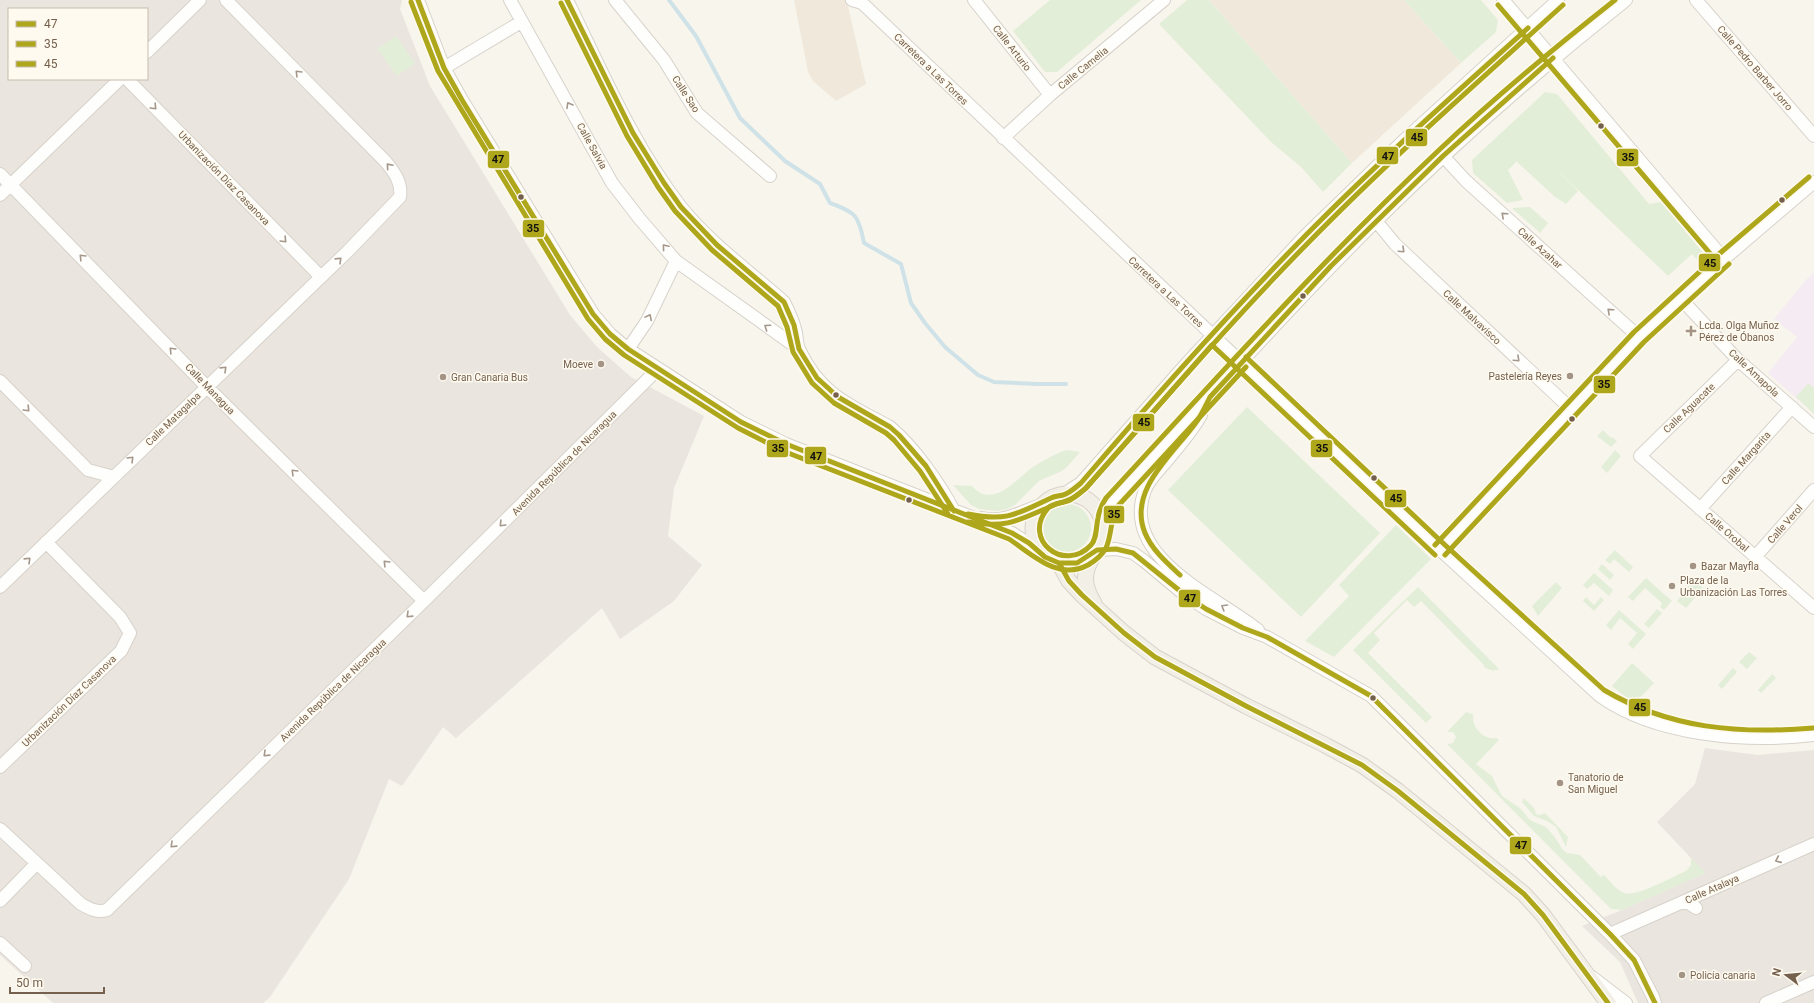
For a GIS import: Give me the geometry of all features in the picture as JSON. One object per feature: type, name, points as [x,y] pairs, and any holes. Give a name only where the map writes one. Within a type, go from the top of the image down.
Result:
[{"type":"main road","points":[[1096,550],[1077,563],[1059,563],[1045,557],[1040,551],[1032,534],[1036,513],[1043,504],[1052,498],[1064,494],[1073,494],[1084,498],[1096,509],[1104,523],[1102,537],[1096,550],[1088,564],[1085,581],[1091,597],[1099,610]]},
{"type":"main road","points":[[1059,563],[1069,581],[1082,595],[1124,633],[1155,657],[1246,706],[1362,765],[1398,790],[1524,894],[1542,915],[1608,1003]]},
{"type":"street","points":[[148,51],[200,0]]},
{"type":"street","name":"Calle Matagalpa","points":[[0,587],[398,201],[401,193],[398,180],[386,162],[226,0]]},
{"type":"street","points":[[418,0],[444,68],[524,203],[593,314],[610,334],[628,349],[741,422],[786,444],[1012,533],[1040,551]]},
{"type":"street","name":"Calle Salvia","points":[[510,0],[612,182],[639,218],[676,261],[799,349]]},
{"type":"street","points":[[567,0],[637,140],[661,180],[681,208],[701,229],[784,302],[791,314],[799,349],[809,368],[825,389],[834,396],[890,427],[898,434],[935,479],[954,511],[987,519],[1001,519],[1043,504]]},
{"type":"street","name":"Calle Sao","points":[[615,0],[664,60],[697,113],[770,176]]},
{"type":"street","name":"Carretera a Las Torres","points":[[852,0],[862,3],[1440,550],[1600,696],[1614,706],[1641,718],[1686,730],[1728,737],[1785,739],[1814,735]]},
{"type":"street","name":"Calle Arturio","points":[[974,0],[1050,95]]},
{"type":"street","name":"Calle Camelia","points":[[1003,138],[1050,95],[1164,0]]},
{"type":"street","points":[[1503,0],[1724,259]]},
{"type":"street","points":[[1064,494],[1081,483],[1212,335],[1303,238],[1400,144],[1558,0]]},
{"type":"street","points":[[1104,523],[1112,503],[1241,362],[1376,221],[1443,156],[1553,58],[1626,0]]},
{"type":"street","name":"Calle Pedro Barber Jorro","points":[[1696,0],[1814,136]]},
{"type":"street","points":[[444,68],[521,22]]},
{"type":"street","points":[[0,195],[119,80]]},
{"type":"street","name":"Urbanización Díaz Casanova","points":[[128,80],[321,277]]},
{"type":"street","name":"Calle Azahar","points":[[1443,156],[1466,181],[1640,338]]},
{"type":"street","name":"Calle Managua","points":[[0,174],[206,386],[424,601]]},
{"type":"street","points":[[1440,550],[1640,338],[1724,259],[1814,182]]},
{"type":"street","name":"Calle Malvavisco","points":[[1376,221],[1395,244],[1572,410]]},
{"type":"street","points":[[628,349],[647,321],[676,261]]},
{"type":"street","name":"Calle Amapola","points":[[1682,299],[1738,360],[1814,427]]},
{"type":"street","name":"Calle Aguacate","points":[[1640,456],[1738,360]]},
{"type":"street","name":"Avenida República de Nicaragua","points":[[37,862],[90,910],[101,912],[107,910],[424,601],[658,369]]},
{"type":"street","points":[[0,381],[88,470],[114,477]]},
{"type":"street","points":[[1210,397],[1197,422],[1150,480],[1145,490],[1142,503],[1142,527],[1146,539],[1156,552],[1186,580],[1203,594],[1246,620],[1267,637]]},
{"type":"street","name":"Calle Margarita","points":[[1700,509],[1792,407]]},
{"type":"street","name":"Calle Orobal","points":[[1640,456],[1814,608]]},
{"type":"street","name":"Calle Verol","points":[[1755,557],[1814,490]]},
{"type":"street","name":"Urbanización Díaz Casanova","points":[[0,767],[121,651],[130,633],[120,617],[46,542]]},
{"type":"street","points":[[1096,550],[1116,549],[1133,553],[1185,595],[1206,609],[1243,628],[1267,637],[1371,696],[1610,934],[1634,960],[1654,997],[1654,1003]]},
{"type":"street","points":[[0,829],[37,862],[0,901]]},
{"type":"street","name":"Calle Atalaya","points":[[1610,934],[1814,844]]},
{"type":"street","points":[[1683,902],[1696,908]]},
{"type":"street","points":[[0,943],[25,966]]},
{"type":"street","points":[[1588,975],[1626,1003]]},
{"type":"street","points":[[1766,1003],[1814,982]]},
{"type":"shaded area","points":[[0,0],[402,0],[400,9],[430,86],[570,315],[597,347],[631,377],[704,416],[674,488],[668,536],[702,565],[674,601],[620,639],[602,608],[456,738],[443,727],[402,786],[389,779],[349,879],[270,997],[263,1003],[53,1003],[0,955]]},
{"type":"shaded area","points":[[794,0],[858,0],[848,6],[866,84],[836,101],[813,81],[808,72]]},
{"type":"shaded area","points":[[1209,0],[1404,0],[1461,63],[1352,163]]},
{"type":"shaded area","points":[[1814,272],[1814,414],[1768,373],[1797,337],[1774,319]]},
{"type":"shaded area","points":[[1705,748],[1757,755],[1814,750],[1814,1003],[1638,1003],[1620,962],[1582,926],[1705,873],[1657,822],[1695,784]]},
{"type":"green space","points":[[1050,0],[1141,0],[1057,72],[1045,72],[1013,31]]},
{"type":"green space","points":[[1187,0],[1209,0],[1352,163],[1323,192],[1301,167],[1271,142],[1159,24]]},
{"type":"green space","points":[[1404,0],[1481,0],[1498,20],[1496,32],[1461,63]]},
{"type":"green space","points":[[396,36],[415,63],[397,76],[377,49]]},
{"type":"green space","points":[[1545,92],[1557,94],[1649,204],[1661,202],[1705,255],[1698,261],[1692,254],[1668,276],[1553,166],[1578,191],[1566,204],[1555,197],[1517,161],[1508,170],[1523,200],[1507,203],[1473,173],[1472,160]]},
{"type":"green space","points":[[1530,207],[1548,223],[1540,233],[1512,208]]},
{"type":"green space","points":[[1808,383],[1814,388],[1814,414],[1796,397]]},
{"type":"green space","points":[[1247,407],[1380,533],[1301,617],[1168,490]]},
{"type":"green space","points":[[1603,430],[1611,438],[1612,437],[1617,441],[1611,447],[1597,436]]},
{"type":"green space","points":[[1066,450],[1080,452],[1062,471],[1039,481],[1015,505],[1007,509],[997,511],[979,509],[971,505],[953,485],[972,486],[987,495],[995,494],[1003,491],[1038,464]]},
{"type":"green space","points":[[1615,450],[1621,456],[1607,473],[1601,467]]},
{"type":"green space","points":[[1067,504],[1076,506],[1084,511],[1089,519],[1091,528],[1089,537],[1084,545],[1076,550],[1067,552],[1058,550],[1050,545],[1045,537],[1043,528],[1045,519],[1050,511],[1058,506]]},
{"type":"green space","points":[[1396,525],[1431,559],[1334,657],[1305,641],[1349,596],[1339,585]]},
{"type":"green space","points":[[1615,550],[1633,567],[1629,572],[1614,559],[1610,564],[1605,560]]},
{"type":"green space","points":[[1602,564],[1614,575],[1610,580],[1598,569]]},
{"type":"green space","points":[[1594,573],[1613,590],[1609,596],[1594,583],[1587,589],[1583,585]]},
{"type":"green space","points":[[1646,578],[1672,601],[1664,610],[1660,607],[1662,603],[1645,588],[1633,601],[1628,597]]},
{"type":"green space","points":[[1694,580],[1703,588],[1686,608],[1677,601]]},
{"type":"green space","points":[[1556,582],[1562,588],[1538,616],[1532,606]]},
{"type":"green space","points":[[1418,587],[1499,669],[1491,670],[1483,666],[1484,665],[1421,601],[1414,607],[1407,600],[1374,633],[1380,640],[1368,653],[1432,717],[1426,723],[1353,650]]},
{"type":"green space","points":[[1586,597],[1594,605],[1601,597],[1604,600],[1594,611],[1583,601]]},
{"type":"green space","points":[[1657,609],[1662,613],[1649,628],[1644,624]]},
{"type":"green space","points":[[1619,610],[1646,634],[1633,649],[1628,644],[1637,633],[1620,618],[1611,630],[1606,625]]},
{"type":"green space","points":[[1749,652],[1757,658],[1747,669],[1739,662]]},
{"type":"green space","points":[[1632,663],[1654,683],[1643,695],[1634,699],[1625,696],[1612,686]]},
{"type":"green space","points":[[1733,668],[1737,672],[1722,689],[1718,685]]},
{"type":"green space","points":[[1772,674],[1776,678],[1761,693],[1758,690]]},
{"type":"green space","points":[[1466,712],[1473,714],[1475,726],[1483,735],[1499,740],[1476,764],[1492,776],[1502,796],[1520,808],[1530,820],[1546,827],[1563,850],[1567,853],[1580,855],[1601,877],[1604,875],[1619,890],[1625,893],[1631,893],[1656,885],[1686,871],[1691,865],[1691,858],[1706,873],[1622,910],[1611,909],[1447,744],[1453,743],[1456,737],[1453,732],[1447,732]]},
{"type":"green space","points":[[1524,798],[1534,808],[1536,814],[1540,815],[1545,813],[1568,837],[1566,847],[1556,827],[1549,822],[1534,816],[1522,802]]},
{"type":"waterway","points":[[669,0],[696,36],[740,118],[785,161],[820,184],[830,203],[846,209],[855,216],[858,221],[864,243],[901,264],[911,303],[945,347],[978,375],[994,382],[1066,384]]},
{"type":"transit line","name":"47","points":[[418,0],[444,68],[462,100],[593,314],[610,334],[628,349],[741,422],[786,444],[1012,533],[1029,543],[1045,557],[1059,563],[1077,563],[1097,550],[1116,549],[1133,553],[1185,595],[1206,609],[1243,628],[1267,637],[1371,696],[1610,934],[1634,960],[1655,1003]]},
{"type":"transit line","name":"47","points":[[567,0],[633,133],[664,183],[681,207],[717,245],[784,302],[794,325],[799,349],[817,378],[838,397],[890,427],[899,435],[926,466],[954,511]]},
{"type":"transit line","name":"45","points":[[1563,5],[1402,152],[1308,243],[1223,333],[1086,488],[1071,500],[1055,504],[1048,508],[1041,520],[1040,531],[1043,541],[1049,549],[1058,554],[1069,556],[1080,553],[1091,545],[1095,536],[1100,510],[1106,498],[1310,278],[1459,131],[1569,36],[1615,0]]},
{"type":"transit line","name":"35","points":[[411,2],[438,71],[588,319],[605,339],[624,355],[738,428],[783,451],[1009,539],[1046,564],[1066,570],[1077,569],[1088,565],[1098,558],[1106,548],[1113,517],[1117,507],[1246,367]]},
{"type":"transit line","name":"35","points":[[561,3],[627,136],[658,187],[675,211],[712,250],[778,306],[787,327],[793,352],[812,383],[834,403],[886,433],[894,440],[920,471],[948,514]]},
{"type":"transit line","name":"35","points":[[1498,5],[1719,264]]},
{"type":"transit line","name":"47","points":[[968,514],[993,517],[1011,515],[1052,497],[1066,494],[1073,490],[1081,483],[1203,344],[1330,211],[1403,141],[1528,28]]},
{"type":"transit line","name":"47","points":[[1180,575],[1160,556],[1148,539],[1141,517],[1142,501],[1156,472],[1197,421],[1210,397],[1331,266],[1443,156],[1553,58]]},
{"type":"transit line","name":"45","points":[[1435,545],[1634,332],[1719,254],[1809,177]]},
{"type":"transit line","name":"35","points":[[1445,555],[1644,342],[1729,264]]},
{"type":"transit line","name":"35","points":[[968,522],[981,524],[1003,524],[1012,522],[1076,496],[1086,488],[1212,345],[1435,555]]},
{"type":"transit line","name":"45","points":[[1246,357],[1445,545],[1604,690],[1629,703],[1654,713],[1680,721],[1706,726],[1758,730],[1813,728]]},
{"type":"transit line","name":"47","points":[[1059,563],[1069,581],[1082,595],[1124,633],[1155,657],[1246,706],[1362,765],[1398,791],[1524,894],[1543,915],[1608,1003]]},
{"type":"place","name":"Lcda. Olga Muñoz Pérez de Óbanos","points":[[1691,331]]},
{"type":"place","name":"Moeve","points":[[601,364]]},
{"type":"place","name":"Pastelería Reyes","points":[[1570,376]]},
{"type":"place","name":"Gran Canaria Bus","points":[[443,377]]},
{"type":"place","name":"Bazar Mayfla","points":[[1693,566]]},
{"type":"place","name":"Plaza de la Urbanización Las Torres","points":[[1672,586]]},
{"type":"place","name":"Tanatorio de San Miguel","points":[[1560,783]]},
{"type":"place","name":"Policía canaria","points":[[1682,975]]}]
